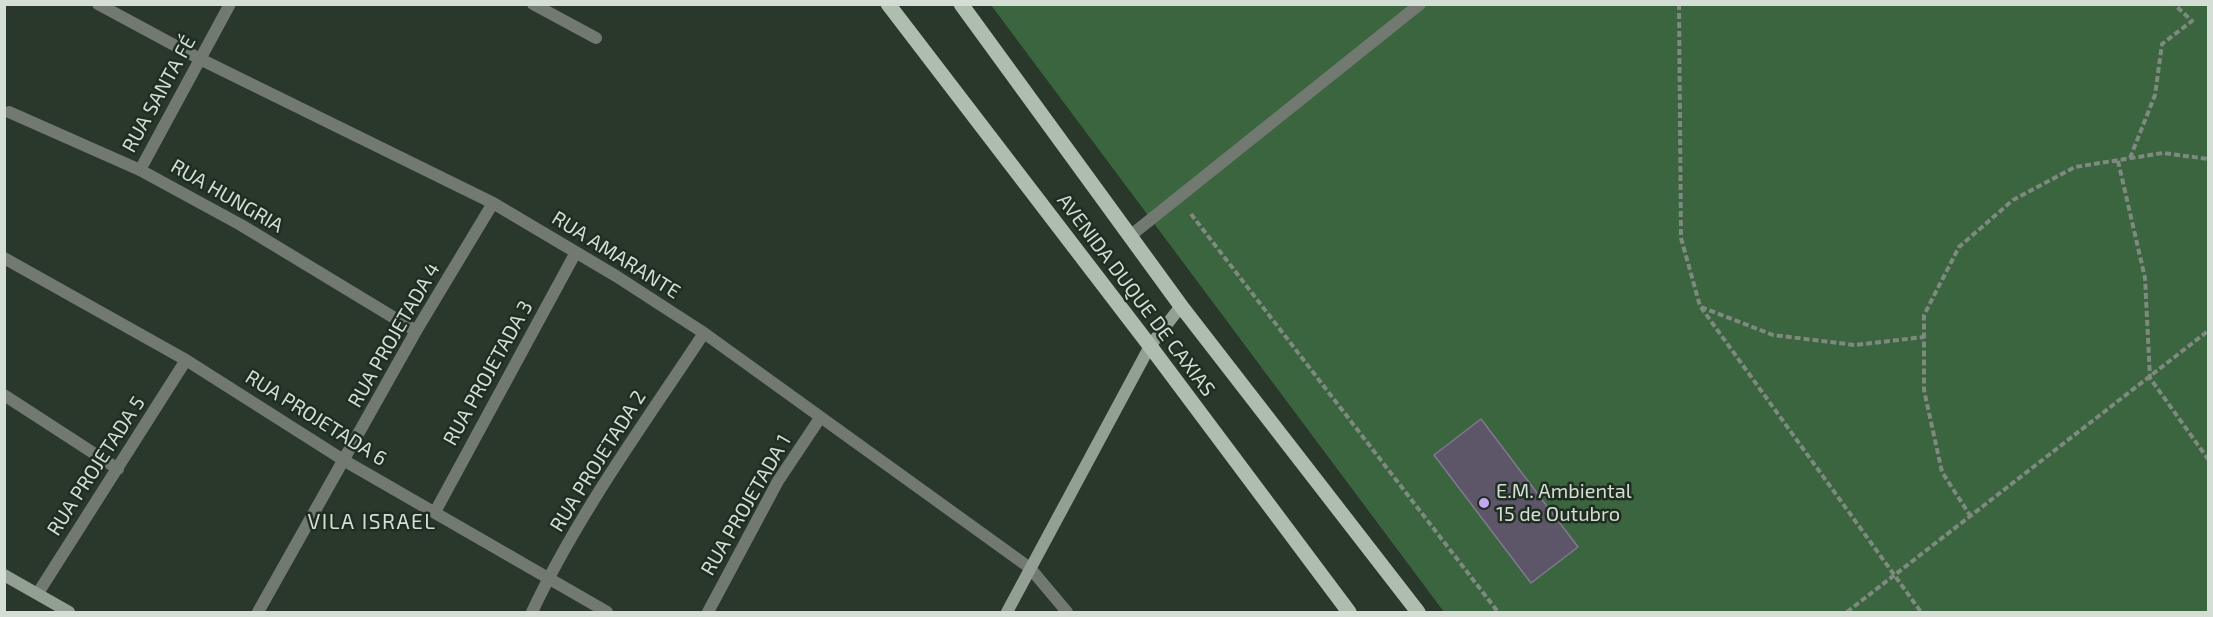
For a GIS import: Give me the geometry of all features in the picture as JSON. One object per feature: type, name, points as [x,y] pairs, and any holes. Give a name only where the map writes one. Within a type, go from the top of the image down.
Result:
[{"type":"main road","name":"AVENIDA DUQUE DE CAXIAS","points":[[888,4],[1150,346],[1349,612]]},
{"type":"main road","name":"AVENIDA DUQUE DE CAXIAS","points":[[961,4],[1181,306],[1418,612]]},
{"type":"street","name":"RUA AMARANTE","points":[[98,4],[200,59],[494,203],[576,252],[704,333],[1030,568],[1066,612]]},
{"type":"street","name":"RUA SANTA FÉ","points":[[140,170],[230,4]]},
{"type":"street","points":[[533,4],[596,38]]},
{"type":"street","points":[[1130,236],[1420,4]]},
{"type":"street","name":"RUA HUNGRIA","points":[[9,112],[140,170],[241,225],[416,331]]},
{"type":"street","name":"RUA PROJETADA 4","points":[[258,612],[345,461],[416,331],[494,203]]},
{"type":"street","name":"RUA PROJETADA 3","points":[[435,512],[576,252]]},
{"type":"street","name":"RUA PROJETADA 6","points":[[4,258],[186,360],[345,461],[607,612]]},
{"type":"street","points":[[1006,612],[1150,346],[1181,306]]},
{"type":"street","name":"RUA PROJETADA 2","points":[[532,612],[548,579],[587,512],[704,333]]},
{"type":"street","name":"RUA PROJETADA 5","points":[[38,593],[186,360]]},
{"type":"street","points":[[4,395],[118,469]]},
{"type":"street","name":"RUA PROJETADA 1","points":[[708,612],[778,481],[820,418]]},
{"type":"street","points":[[4,575],[69,612]]},
{"type":"path","points":[[1679,4],[1681,238],[1700,306],[1922,612]]},
{"type":"path","points":[[2130,158],[2155,95],[2162,44],[2192,21],[2174,4]]},
{"type":"path","points":[[1971,517],[1942,472],[1924,390],[1924,315],[1959,247],[2013,200],[2074,167],[2163,153],[2208,159]]},
{"type":"path","points":[[2118,160],[2145,278],[2150,378],[2208,459]]},
{"type":"path","points":[[1179,198],[1498,612]]},
{"type":"path","points":[[1700,306],[1773,335],[1855,345],[1924,337]]},
{"type":"path","points":[[1847,612],[2208,332]]},
{"type":"green space","points":[[991,5],[2208,5],[2208,612],[1444,612]]},
{"type":"building","points":[[1481,419],[1578,547],[1531,583],[1434,455]]},
{"type":"place","name":"E.M. Ambiental 15 de Outubro","points":[[1484,503]]},
{"type":"district","name":"VILA ISRAEL","points":[[372,522]]}]
